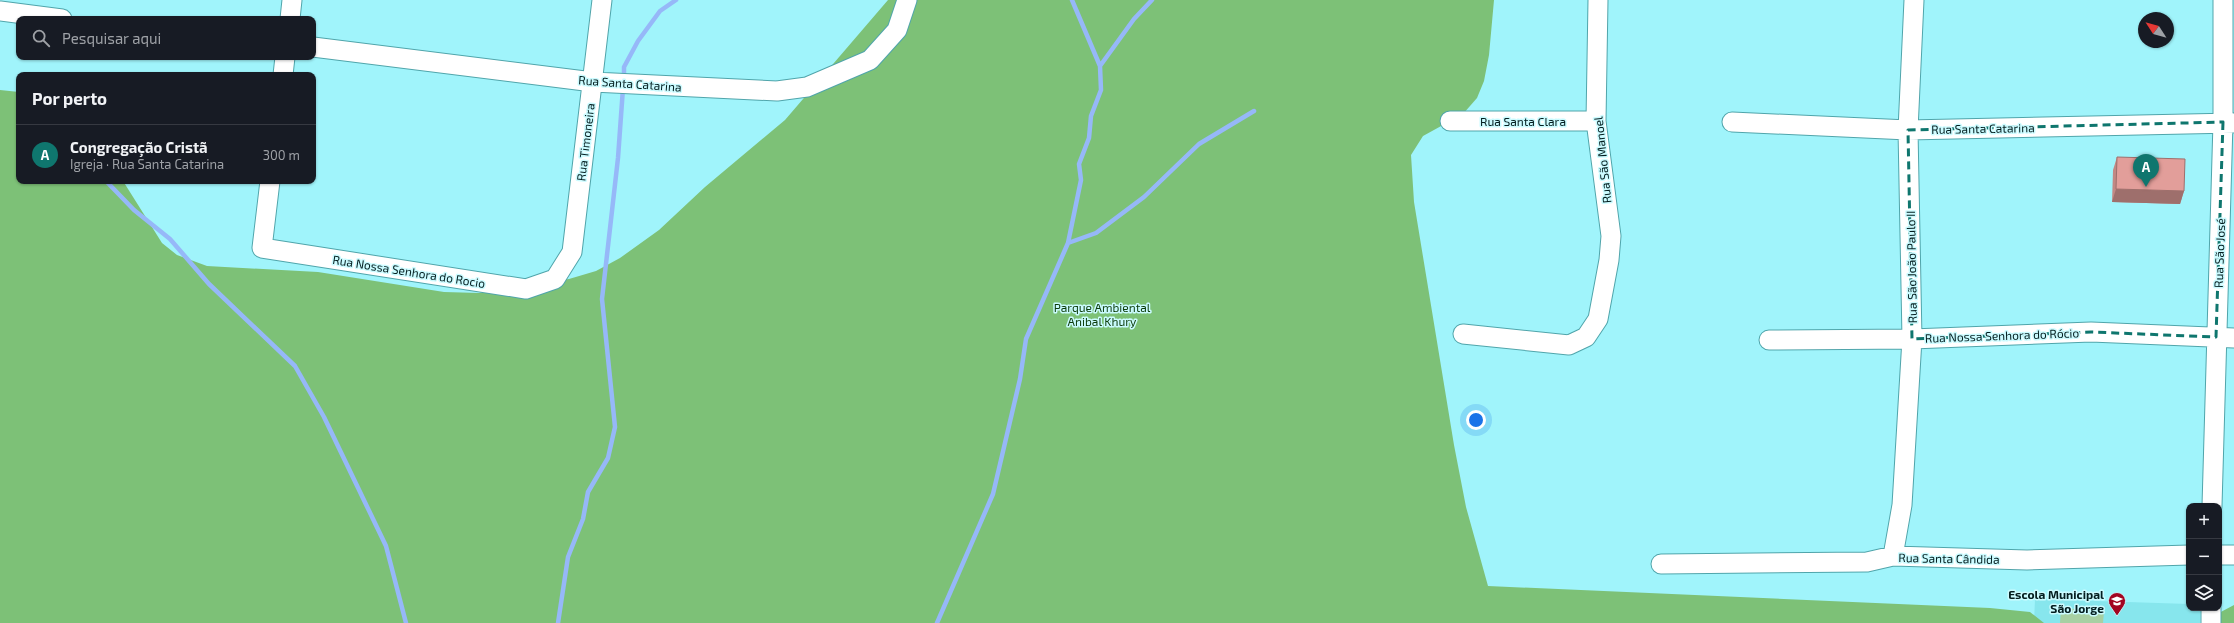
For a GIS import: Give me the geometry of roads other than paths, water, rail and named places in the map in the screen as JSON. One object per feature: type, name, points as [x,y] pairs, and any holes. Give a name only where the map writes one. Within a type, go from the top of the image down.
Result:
[{"type":"street","points":[[290,16],[292,0]]},
{"type":"street","name":"Rua Timoneira","points":[[555,279],[572,252],[602,0]]},
{"type":"street","name":"Rua Santa Catarina","points":[[316,47],[593,82],[776,91],[807,87],[870,60],[897,30],[907,0]]},
{"type":"street","name":"Rua São Manoel","points":[[1463,334],[1569,346],[1586,337],[1598,319],[1609,260],[1610,236],[1596,121],[1598,0]]},
{"type":"street","name":"Rua São João Paulo II","points":[[1893,556],[1902,505],[1912,339],[1908,130],[1914,0]]},
{"type":"street","name":"Rua São José","points":[[2212,503],[2225,337],[2229,122],[2223,0]]},
{"type":"street","points":[[0,11],[20,7],[52,16]]},
{"type":"street","points":[[284,72],[286,60]]},
{"type":"street","name":"Rua Santa Clara","points":[[1450,121],[1596,121]]},
{"type":"street","name":"Rua Santa Catarina","points":[[1732,122],[1908,130],[2229,122]]},
{"type":"street","name":"Rua Nossa Senhora do Rocio","points":[[270,184],[262,248],[526,289],[555,279]]},
{"type":"street","name":"Rua Nossa Senhora do Rócio","points":[[1769,340],[1912,339],[2091,332],[2225,337]]},
{"type":"street","name":"Rua Santa Cândida","points":[[1661,564],[1867,562],[1893,556],[2027,560],[2186,555]]},
{"type":"street","points":[[2222,555],[2234,555]]},
{"type":"street","points":[[2211,611],[2211,623]]},
{"type":"waterway","points":[[624,79],[624,67],[638,41],[660,11],[676,0]]},
{"type":"waterway","points":[[937,623],[993,494],[1020,379],[1026,339],[1068,243],[1081,180],[1079,164],[1089,138],[1091,116],[1101,90],[1100,66],[1072,0]]},
{"type":"waterway","points":[[1100,66],[1134,19],[1152,0]]},
{"type":"waterway","points":[[558,623],[568,557],[583,519],[588,492],[608,458],[615,427],[602,299],[618,158],[623,88]]},
{"type":"waterway","points":[[1068,243],[1096,233],[1144,197],[1199,144],[1254,111]]},
{"type":"waterway","points":[[109,184],[134,210],[170,239],[209,284],[295,366],[324,417],[386,546],[406,623]]},
{"type":"place","name":"Congregação Cristã","points":[[2146,187]]},
{"type":"place","name":"Escola Municipal São Jorge","points":[[2117,616]]},
{"type":"park label","name":"Parque Ambiental Anibal Khury","points":[[1102,314]]}]
